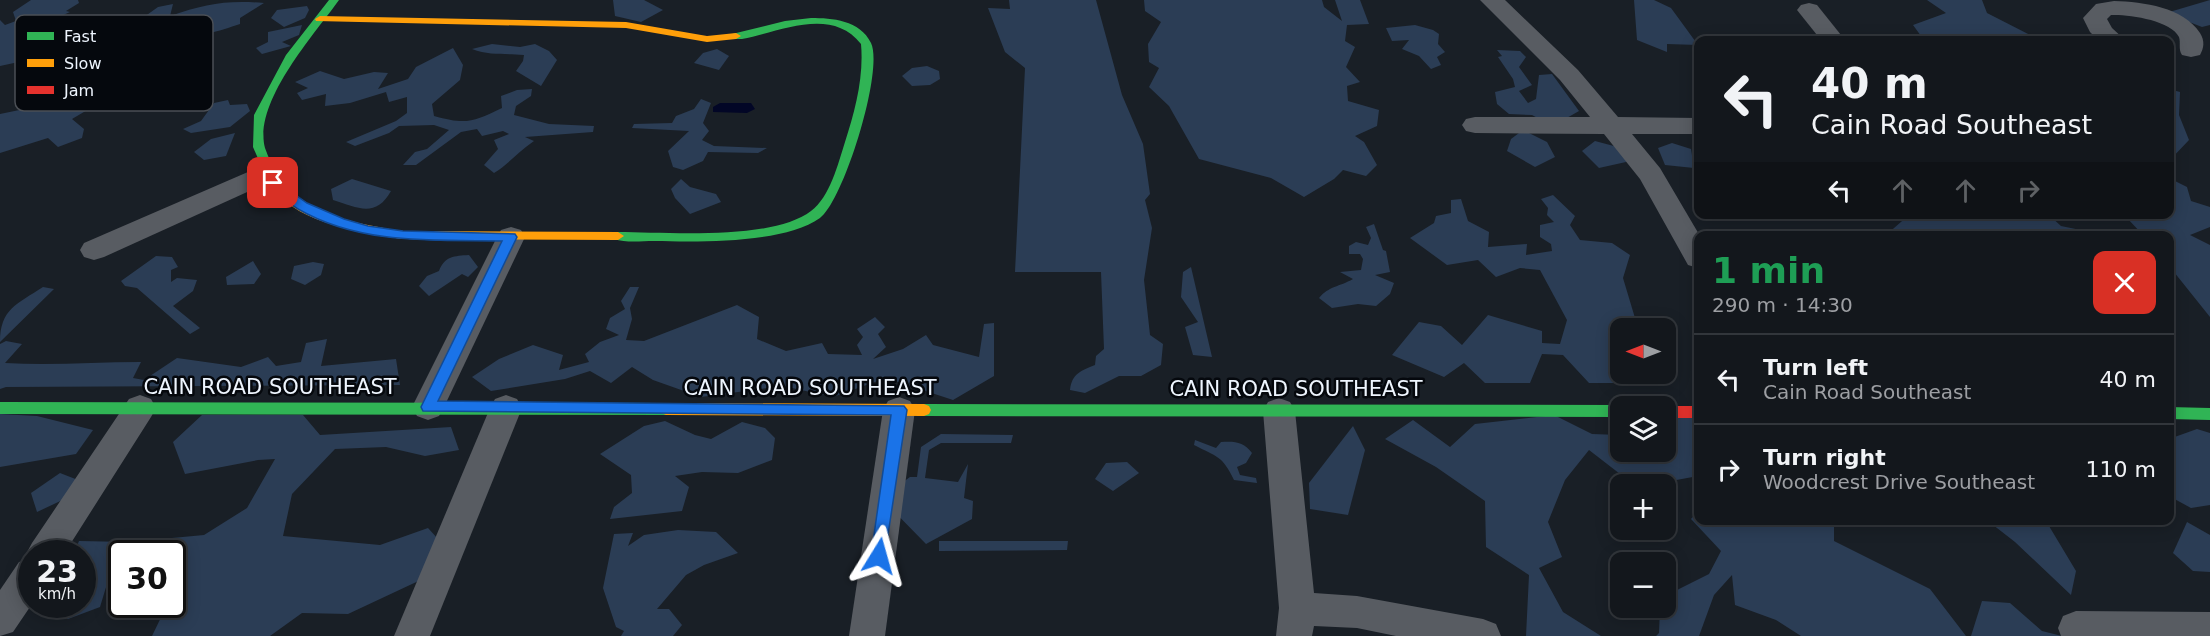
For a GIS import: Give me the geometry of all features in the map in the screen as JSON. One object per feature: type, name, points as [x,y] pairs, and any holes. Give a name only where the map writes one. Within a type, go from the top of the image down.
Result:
[{"type":"street","points":[[320,19],[420,19],[627,25],[707,39],[750,35],[782,24],[818,21],[845,24],[866,43],[869,62],[840,178],[820,212],[746,236],[403,235],[340,223],[302,206],[273,183],[259,147],[260,115],[291,55],[334,0]]},
{"type":"street","points":[[1492,0],[1569,75],[1613,126],[1651,174],[1694,251]]},
{"type":"street","points":[[2108,36],[2102,32],[2095,18],[2104,9],[2125,7],[2152,12],[2176,23],[2191,38],[2190,55]]},
{"type":"street","points":[[1809,10],[1830,36]]},
{"type":"street","points":[[1475,125],[1694,126]]},
{"type":"street","points":[[94,250],[269,172]]},
{"type":"street","points":[[428,407],[511,237]]},
{"type":"street","name":"CAIN ROAD SOUTHEAST","points":[[0,408],[1610,411]]},
{"type":"street","points":[[53,540],[140,408]]},
{"type":"street","points":[[412,636],[506,408]]},
{"type":"street","points":[[867,636],[899,410]]},
{"type":"street","points":[[1279,411],[1295,622],[1357,612],[1483,636]]},
{"type":"street","points":[[1676,412],[1694,412]]},
{"type":"street","points":[[2174,413],[2210,414]]},
{"type":"street","points":[[0,620],[18,594]]},
{"type":"street","points":[[2076,628],[2210,629]]},
{"type":"shaded area","points":[[31,0],[78,0],[79,3],[63,15],[15,15],[15,18],[13,12]]},
{"type":"shaded area","points":[[613,0],[644,0],[663,10],[641,22],[615,16]]},
{"type":"shaded area","points":[[1009,0],[1096,0],[1122,95],[1143,144],[1150,194],[1145,200],[1152,228],[1144,280],[1150,335],[1163,344],[1161,365],[1141,376],[1119,376],[1085,393],[1070,390],[1075,376],[1095,365],[1096,356],[1104,349],[1101,272],[1015,272],[1025,68],[1005,52],[988,8],[1010,9]]},
{"type":"shaded area","points":[[1144,0],[1322,0],[1324,7],[1342,21],[1335,0],[1360,0],[1369,24],[1347,25],[1345,41],[1355,47],[1346,67],[1360,82],[1347,86],[1348,101],[1379,110],[1377,126],[1355,136],[1364,142],[1377,165],[1366,176],[1343,170],[1334,179],[1304,197],[1271,178],[1199,159],[1169,106],[1149,87],[1159,68],[1149,62],[1148,44],[1161,22],[1145,11]]},
{"type":"shaded area","points":[[1634,0],[1654,0],[1671,8],[1694,40],[1694,45],[1667,44],[1667,52],[1637,40]]},
{"type":"shaded area","points":[[1927,0],[1982,0],[1987,13],[2032,36],[1921,36],[1913,25],[1946,13]]},
{"type":"shaded area","points":[[2210,0],[2210,25],[2202,27],[2166,13]]},
{"type":"shaded area","points":[[264,3],[240,18],[240,24],[213,32],[213,15],[173,15],[216,4]]},
{"type":"shaded area","points":[[173,4],[170,15],[147,15],[158,7]]},
{"type":"shaded area","points":[[307,6],[309,10],[305,18],[284,27],[271,18],[277,10]]},
{"type":"shaded area","points":[[0,20],[5,25],[15,21],[15,63],[0,66]]},
{"type":"shaded area","points":[[302,25],[299,35],[282,42],[291,46],[262,54],[256,48],[268,42],[268,32]]},
{"type":"shaded area","points":[[1415,25],[1439,34],[1438,44],[1445,52],[1437,57],[1441,65],[1431,69],[1419,56],[1402,49],[1409,40],[1392,41],[1386,28]]},
{"type":"shaded area","points":[[492,44],[520,47],[535,44],[549,51],[557,60],[541,86],[516,71],[524,55],[472,49]]},
{"type":"shaded area","points":[[453,48],[463,65],[460,80],[432,104],[434,116],[454,121],[469,121],[502,108],[501,96],[517,90],[532,89],[531,96],[516,106],[514,115],[549,124],[594,126],[593,132],[525,137],[534,141],[494,173],[484,165],[498,149],[494,140],[509,134],[503,131],[482,136],[477,129],[461,132],[416,165],[403,165],[415,152],[427,149],[449,130],[434,125],[399,126],[389,133],[355,146],[346,142],[396,121],[407,113],[407,97],[389,102],[386,92],[350,103],[325,106],[326,94],[302,100],[297,93],[308,88],[295,82],[320,71],[344,79],[374,72],[388,73],[378,89],[408,79],[416,67]]},
{"type":"shaded area","points":[[717,49],[729,56],[719,70],[694,63],[703,53]]},
{"type":"shaded area","points":[[1497,50],[1520,51],[1526,57],[1519,67],[1532,85],[1519,91],[1528,103],[1536,99],[1539,75],[1552,74],[1579,111],[1565,119],[1545,122],[1532,115],[1509,114],[1497,104],[1495,92],[1515,87],[1513,79],[1498,57],[1502,56]]},
{"type":"shaded area","points":[[927,66],[939,71],[940,79],[930,85],[912,86],[902,76],[912,68]]},
{"type":"shaded area","points":[[2174,90],[2180,92],[2179,115],[2189,140],[2174,156]]},
{"type":"shaded area","points":[[701,99],[711,103],[703,123],[709,131],[702,140],[714,146],[767,148],[758,153],[708,152],[703,161],[683,170],[673,167],[668,151],[689,131],[632,128],[634,124],[672,123],[676,116],[694,109]]},
{"type":"shaded area","points":[[228,100],[230,105],[247,104],[250,111],[230,127],[191,133],[183,129],[201,121],[208,111],[213,111],[214,103]]},
{"type":"shaded area","points":[[720,103],[751,103],[755,109],[747,113],[713,112],[713,107]]},
{"type":"shaded area","points":[[15,111],[86,111],[72,119],[84,129],[82,138],[58,147],[48,138],[0,153],[0,114]]},
{"type":"shaded area","points":[[1523,130],[1547,142],[1555,157],[1535,167],[1507,151],[1511,139]]},
{"type":"shaded area","points":[[235,133],[226,156],[204,160],[194,152],[211,139]]},
{"type":"shaded area","points":[[1595,141],[1625,149],[1626,162],[1599,168],[1582,151]]},
{"type":"shaded area","points":[[1672,143],[1691,149],[1694,168],[1665,165],[1658,148]]},
{"type":"shaded area","points":[[352,179],[391,191],[379,205],[373,208],[358,208],[333,200],[331,189]]},
{"type":"shaded area","points":[[681,179],[690,187],[716,194],[721,202],[690,214],[675,198],[671,189]]},
{"type":"shaded area","points":[[2174,180],[2187,187],[2191,201],[2210,207],[2210,227],[2190,235],[2210,245],[2210,317],[2174,272],[2174,231],[2139,231],[2128,219],[2174,219]]},
{"type":"shaded area","points":[[1553,195],[1575,216],[1570,225],[1580,240],[1612,243],[1630,255],[1623,278],[1635,318],[1610,318],[1610,383],[1589,383],[1563,355],[1542,354],[1530,383],[1485,383],[1464,363],[1444,377],[1392,355],[1419,322],[1441,326],[1462,345],[1488,315],[1542,331],[1542,343],[1560,344],[1567,320],[1540,270],[1520,268],[1496,277],[1478,260],[1447,265],[1410,238],[1434,223],[1436,216],[1451,213],[1451,200],[1461,199],[1468,221],[1489,232],[1488,247],[1527,244],[1526,255],[1552,251],[1551,244],[1540,237],[1540,225],[1554,222],[1547,215],[1548,208],[1541,199]]},
{"type":"shaded area","points":[[1904,219],[2053,219],[2061,226],[2085,231],[1891,231]]},
{"type":"shaded area","points":[[1374,224],[1383,250],[1386,251],[1390,272],[1375,275],[1394,283],[1390,294],[1376,306],[1358,304],[1332,308],[1319,298],[1330,289],[1353,279],[1340,272],[1361,270],[1363,259],[1360,254],[1349,254],[1349,246],[1356,242],[1368,245],[1371,238],[1366,227]]},
{"type":"shaded area","points":[[469,255],[478,267],[468,277],[462,274],[429,296],[419,286],[427,276],[439,271],[447,260]]},
{"type":"shaded area","points":[[156,256],[172,257],[178,267],[171,270],[171,282],[177,278],[197,280],[193,291],[173,306],[200,328],[190,334],[137,288],[125,286],[121,281]]},
{"type":"shaded area","points":[[253,261],[261,274],[254,284],[227,285],[226,277]]},
{"type":"shaded area","points":[[313,262],[324,264],[321,275],[305,285],[291,279],[294,266]]},
{"type":"shaded area","points":[[1191,267],[1212,357],[1193,355],[1185,327],[1198,322],[1181,297],[1183,272]]},
{"type":"shaded area","points":[[43,287],[54,289],[0,342],[3,322],[12,308]]},
{"type":"shaded area","points":[[630,287],[639,287],[630,308],[632,319],[626,340],[644,341],[737,305],[759,317],[757,339],[786,351],[822,343],[828,354],[862,355],[857,345],[863,337],[857,329],[875,317],[885,327],[878,334],[886,347],[873,359],[903,349],[926,335],[933,345],[979,357],[984,324],[994,323],[994,376],[953,400],[886,378],[833,397],[783,386],[701,397],[653,380],[632,367],[611,383],[590,371],[565,379],[491,391],[472,377],[499,359],[533,345],[563,355],[559,370],[589,362],[585,354],[600,342],[619,335],[606,329],[610,318],[625,309],[621,301]]},
{"type":"shaded area","points":[[327,339],[321,366],[396,359],[400,385],[6,387],[0,389],[0,344],[6,341],[22,344],[5,363],[141,362],[133,378],[144,380],[177,358],[241,367],[268,357],[276,366],[301,362],[306,343]]},
{"type":"shaded area","points":[[1680,413],[1694,418],[1694,477],[1676,480],[1676,474],[1620,474],[1589,450],[1565,480],[1548,522],[1562,557],[1539,568],[1563,612],[1601,636],[1526,636],[1529,575],[1486,547],[1485,501],[1436,467],[1385,439],[1413,420],[1450,447],[1475,424],[1554,415],[1592,434],[1610,435],[1610,462],[1676,462],[1676,417]]},
{"type":"shaded area","points":[[0,414],[37,416],[93,430],[76,454],[0,467]]},
{"type":"shaded area","points":[[202,415],[303,415],[320,435],[451,427],[459,450],[425,456],[386,447],[335,449],[292,494],[283,536],[380,545],[428,528],[459,562],[348,614],[302,613],[270,636],[152,636],[161,618],[186,618],[186,540],[150,540],[204,535],[247,508],[275,459],[258,460],[185,474],[173,442]]},
{"type":"shaded area","points":[[665,421],[695,435],[711,439],[742,422],[765,428],[775,438],[772,460],[738,473],[702,472],[675,476],[689,487],[682,511],[610,519],[614,507],[632,493],[631,475],[600,454],[644,426]]},
{"type":"shaded area","points":[[1353,426],[1365,450],[1348,515],[1310,509],[1309,483]]},
{"type":"shaded area","points":[[2197,429],[2210,433],[2210,505],[2191,508],[2174,499],[2174,437]]},
{"type":"shaded area","points":[[941,434],[1013,435],[1011,443],[941,443],[929,450],[925,478],[958,482],[968,464],[964,498],[973,501],[972,519],[926,544],[881,498],[910,477],[917,477],[921,447]]},
{"type":"shaded area","points":[[1195,440],[1216,448],[1221,442],[1235,442],[1246,446],[1252,453],[1246,463],[1237,467],[1240,475],[1256,478],[1257,483],[1234,480],[1222,461],[1194,445]]},
{"type":"shaded area","points":[[1127,462],[1139,473],[1113,491],[1095,479],[1106,463]]},
{"type":"shaded area","points":[[60,473],[78,480],[71,496],[37,512],[31,493]]},
{"type":"shaded area","points":[[2187,522],[2210,535],[2210,572],[2193,571],[2173,553]]},
{"type":"shaded area","points":[[1697,525],[1834,525],[1834,541],[1930,589],[1966,636],[1801,636],[1776,620],[1735,605],[1732,575],[1714,595],[1699,636],[1656,636],[1659,633],[1660,618],[1676,618],[1676,591],[1709,574],[1721,551]]},
{"type":"shaded area","points":[[1993,525],[2048,525],[2076,571],[2071,595],[2015,542]]},
{"type":"shaded area","points":[[678,530],[716,532],[738,553],[704,565],[686,575],[657,609],[669,609],[682,625],[673,636],[621,636],[624,631],[616,627],[603,588],[614,534],[633,533],[628,546],[644,535]]},
{"type":"shaded area","points":[[96,541],[108,542],[108,581],[100,607],[96,608]]},
{"type":"shaded area","points":[[939,541],[1068,541],[1067,550],[939,551]]},
{"type":"shaded area","points":[[1982,601],[2010,603],[2042,631],[2062,636],[1971,636]]},
{"type":"traffic: fast","points":[[270,174],[259,147],[260,115],[291,55],[334,0]]},
{"type":"traffic: fast","points":[[618,236],[693,238],[744,235],[792,225],[815,215],[824,205],[844,162],[861,106],[868,58],[866,44],[847,26],[829,22],[791,23],[736,36]]},
{"type":"traffic: fast","points":[[0,408],[666,409]]},
{"type":"traffic: fast","points":[[924,410],[1610,411]]},
{"type":"traffic: fast","points":[[2174,413],[2210,414]]},
{"type":"traffic: slow","points":[[320,19],[626,25],[707,39],[736,36]]},
{"type":"traffic: slow","points":[[270,174],[278,188],[309,210],[348,224],[387,233],[618,236]]},
{"type":"traffic: slow","points":[[666,409],[924,410]]},
{"type":"traffic: jam","points":[[1676,412],[1694,412]]},
{"type":"route","points":[[273,183],[302,206],[340,223],[368,230],[403,235],[511,237],[428,407],[899,410],[879,556]]}]
